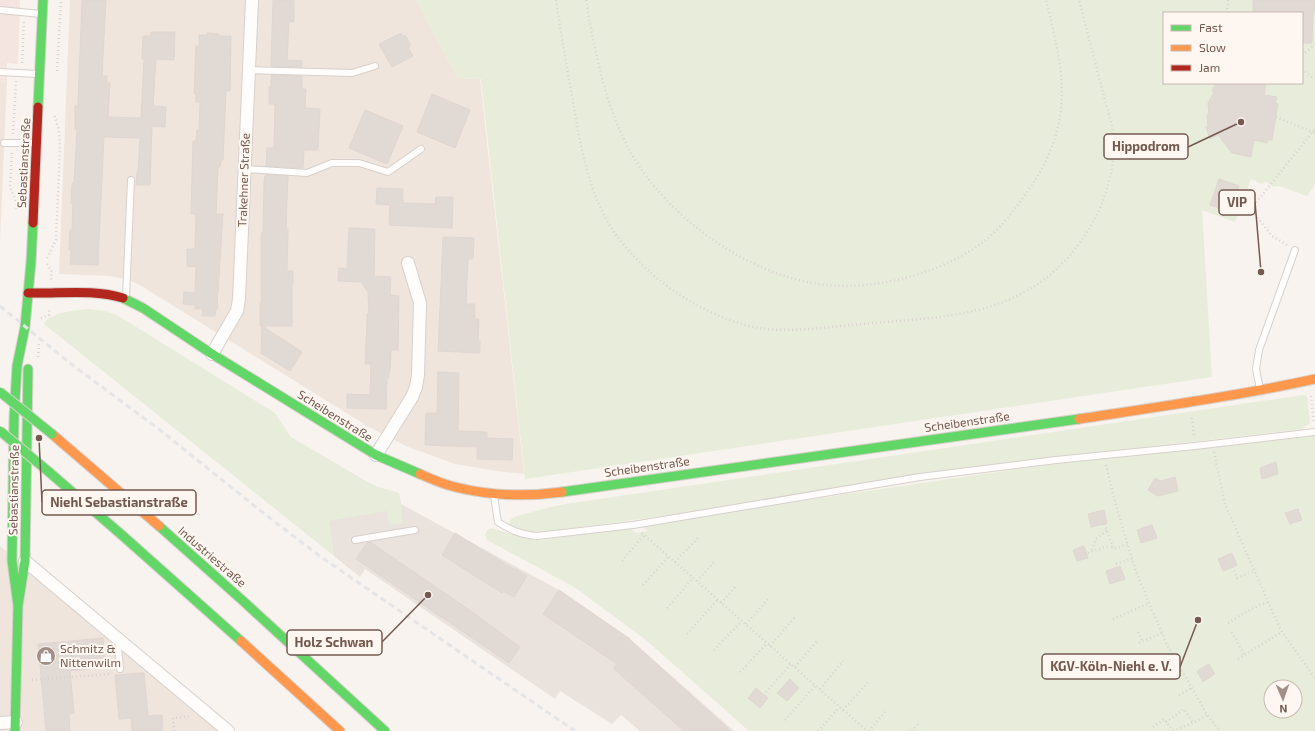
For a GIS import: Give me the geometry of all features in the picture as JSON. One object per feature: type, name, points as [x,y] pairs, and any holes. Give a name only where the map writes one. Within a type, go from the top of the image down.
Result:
[{"type":"main road","name":"Sebastianstraße","points":[[15,726],[18,606],[12,561],[14,418],[17,366],[25,326],[31,254],[43,0]]},
{"type":"main road","name":"Scheibenstraße","points":[[28,293],[91,293],[113,295],[126,299],[143,308],[212,354],[376,455],[419,474],[454,487],[494,494],[524,496],[554,492],[1190,403],[1312,380]]},
{"type":"main road","name":"Sebastianstraße","points":[[18,606],[26,561],[28,366],[25,326]]},
{"type":"main road","name":"Industriestraße","points":[[0,392],[133,503],[242,600],[385,731]]},
{"type":"main road","points":[[0,431],[50,472],[217,618],[340,731]]},
{"type":"street","name":"Trakehner Straße","points":[[212,354],[237,311],[239,299],[252,0]]},
{"type":"street","points":[[376,455],[412,397],[416,387],[418,375],[420,303],[408,263]]},
{"type":"street","points":[[26,561],[228,731]]},
{"type":"street","points":[[0,723],[15,726]]},
{"type":"lane","points":[[0,10],[43,14]]},
{"type":"lane","points":[[249,70],[352,73],[375,66]]},
{"type":"lane","points":[[0,72],[40,74]]},
{"type":"lane","points":[[4,143],[37,143]]},
{"type":"lane","points":[[245,169],[306,173],[332,163],[359,163],[388,172],[421,149]]},
{"type":"lane","points":[[126,299],[131,180]]},
{"type":"lane","points":[[1260,391],[1256,370],[1259,350],[1296,250]]},
{"type":"lane","points":[[494,494],[498,522],[511,530],[524,535],[537,536],[633,525],[920,477],[1056,460],[1315,432]]},
{"type":"lane","points":[[355,540],[416,530]]},
{"type":"lane","points":[[120,669],[118,647],[121,641]]},
{"type":"path","points":[[56,77],[61,0]]},
{"type":"path","points":[[556,0],[583,156],[600,207],[614,231],[634,256],[653,274],[687,300],[700,307],[748,326],[798,330],[927,318],[976,311],[1004,302],[1025,292],[1049,276],[1071,254],[1088,232],[1100,208],[1108,186],[1113,162],[1114,139],[1079,0]]},
{"type":"path","points":[[586,0],[600,69],[612,110],[621,133],[632,154],[646,175],[661,193],[678,211],[698,228],[739,255],[761,267],[803,281],[825,285],[848,286],[877,283],[907,277],[935,268],[958,258],[979,245],[995,231],[1015,209],[1032,185],[1049,156],[1058,130],[1062,106],[1058,53],[1046,0]]},
{"type":"path","points":[[1227,12],[1228,0]]},
{"type":"path","points":[[16,218],[16,202],[10,188],[12,142],[16,81],[22,70],[25,12]]},
{"type":"path","points":[[1303,54],[1315,45]]},
{"type":"path","points":[[1303,70],[1315,80]]},
{"type":"path","points":[[45,262],[56,240],[60,147],[59,130],[54,114],[55,106]]},
{"type":"path","points":[[1276,117],[1314,131],[1251,209],[1272,236],[1296,250]]},
{"type":"path","points":[[40,318],[49,315]]},
{"type":"path","points":[[1312,380],[1315,427]]},
{"type":"path","points":[[1190,403],[1195,446]]},
{"type":"path","points":[[1212,444],[1216,469],[1225,504],[1254,571],[1282,632],[1315,678]]},
{"type":"path","points":[[1104,455],[1127,544],[1136,572],[1149,603],[1176,660],[1207,715],[1220,731]]},
{"type":"path","points":[[1104,524],[1114,548]]},
{"type":"path","points":[[633,525],[866,730],[885,712]]},
{"type":"path","points":[[1088,553],[1092,550],[1096,540],[1107,530]]},
{"type":"path","points":[[622,561],[644,535]]},
{"type":"path","points":[[675,562],[698,538]]},
{"type":"path","points":[[1092,550],[1107,547],[1114,548],[1127,544]]},
{"type":"path","points":[[643,584],[669,556]]},
{"type":"path","points":[[1116,564],[1132,559]]},
{"type":"path","points":[[697,581],[715,561]]},
{"type":"path","points":[[1232,567],[1237,578],[1254,571]]},
{"type":"path","points":[[667,608],[693,578]]},
{"type":"path","points":[[721,603],[736,586]]},
{"type":"path","points":[[746,624],[769,598]]},
{"type":"path","points":[[687,634],[718,599]]},
{"type":"path","points":[[1228,623],[1255,607],[1268,602]]},
{"type":"path","points":[[1113,619],[1149,603]]},
{"type":"path","points":[[770,646],[796,616]]},
{"type":"path","points":[[714,650],[742,621]]},
{"type":"path","points":[[1138,632],[1141,642],[1162,633]]},
{"type":"path","points":[[1232,632],[1244,655]]},
{"type":"path","points":[[1238,659],[1282,632]]},
{"type":"path","points":[[795,667],[818,640]]},
{"type":"path","points":[[740,672],[767,643]]},
{"type":"path","points":[[1136,678],[1141,674],[1176,660]]},
{"type":"path","points":[[820,689],[843,661]]},
{"type":"path","points":[[766,692],[791,664]]},
{"type":"path","points":[[17,681],[110,674],[110,667]]},
{"type":"path","points":[[843,710],[869,681]]},
{"type":"path","points":[[785,720],[815,686]]},
{"type":"path","points":[[1179,694],[1192,688]]},
{"type":"path","points":[[818,731],[840,707]]},
{"type":"path","points":[[1166,722],[1184,709],[1193,723]]},
{"type":"path","points":[[174,731],[173,718],[208,715]]},
{"type":"path","points":[[1152,727],[1164,719],[1173,731],[1193,723],[1207,715]]},
{"type":"path","points":[[912,731],[919,723]]},
{"type":"shaded area","points":[[0,0],[20,0],[18,64],[7,63],[7,82],[0,81]]},
{"type":"shaded area","points":[[70,0],[416,0],[458,78],[480,79],[524,474],[455,464],[408,447],[369,427],[138,284],[126,279],[109,276],[59,274]]},
{"type":"shaded area","points":[[0,81],[7,82],[0,242]]},
{"type":"shaded area","points":[[318,453],[367,482],[399,493],[401,504],[559,590],[630,639],[734,731],[640,731],[621,715],[612,724],[560,691],[555,699],[365,569],[360,577],[334,556]]},
{"type":"shaded area","points":[[0,546],[92,623],[218,731],[0,731]]},
{"type":"green space","points":[[416,0],[1315,0],[1315,184],[1307,196],[1279,186],[1274,187],[1265,181],[1262,184],[1251,179],[1235,222],[1202,210],[1212,377],[525,479],[481,79],[458,78]]},
{"type":"green space","points":[[89,309],[117,315],[275,413],[291,437],[367,482],[399,493],[403,523],[389,525],[387,511],[329,521],[334,556],[44,324],[47,320],[58,314]]},
{"type":"green space","points":[[1303,395],[1307,396],[1310,423],[1302,429],[1018,462],[663,516],[543,532],[521,529],[509,524],[510,520],[514,517],[566,504]]},
{"type":"green space","points":[[1315,435],[1315,731],[749,731],[646,640],[574,587],[487,540],[485,535],[487,530],[491,528],[529,539],[542,540],[630,528],[636,533],[648,531],[641,526],[704,515],[1108,457],[1218,447]]},
{"type":"building","points":[[82,0],[106,0],[102,76],[107,76],[107,83],[110,83],[108,117],[141,118],[144,59],[142,59],[143,36],[151,36],[151,32],[175,32],[174,60],[156,59],[153,106],[166,107],[165,127],[152,126],[150,185],[136,185],[140,138],[104,137],[98,265],[70,264],[71,251],[69,250],[70,230],[72,230],[73,204],[71,203],[72,183],[74,183],[77,129],[75,129],[75,106],[78,106]]},
{"type":"building","points":[[273,0],[294,0],[294,22],[289,21],[287,60],[302,61],[302,67],[271,66]]},
{"type":"building","points":[[1253,0],[1315,0],[1312,43],[1303,43],[1303,12],[1253,12]]},
{"type":"building","points":[[207,33],[219,34],[219,36],[231,36],[230,91],[226,91],[223,160],[221,160],[220,167],[218,167],[216,214],[223,214],[217,293],[218,309],[216,309],[215,316],[202,316],[203,309],[195,309],[195,305],[183,304],[184,292],[195,293],[196,267],[187,266],[187,249],[195,249],[196,214],[191,214],[193,141],[196,141],[197,130],[199,131],[200,102],[196,102],[196,94],[194,94],[196,46],[199,46],[199,35],[207,35]]},
{"type":"building","points":[[401,33],[403,37],[405,35],[410,43],[409,49],[413,56],[392,67],[379,44]]},
{"type":"building","points":[[271,75],[302,76],[302,89],[306,89],[305,108],[320,109],[318,150],[304,150],[303,168],[266,166],[267,148],[274,148],[275,104],[269,104]]},
{"type":"building","points":[[1216,84],[1266,84],[1264,95],[1277,97],[1275,103],[1278,104],[1272,140],[1268,140],[1267,143],[1254,140],[1251,157],[1232,153],[1218,135],[1210,139],[1206,127],[1208,127],[1207,115],[1209,115],[1208,103],[1214,92],[1212,91]]},
{"type":"building","points":[[432,94],[470,110],[455,148],[417,132]]},
{"type":"building","points":[[365,110],[403,126],[387,164],[349,148]]},
{"type":"building","points":[[266,175],[288,176],[286,228],[288,228],[287,271],[293,271],[292,326],[260,326],[261,233],[263,233],[264,183]]},
{"type":"building","points":[[1219,179],[1239,186],[1230,212],[1210,205]]},
{"type":"building","points":[[377,188],[403,189],[403,203],[435,204],[436,197],[453,197],[452,228],[389,225],[390,205],[376,204]]},
{"type":"building","points":[[349,228],[375,229],[374,276],[391,277],[390,295],[399,296],[398,350],[391,350],[389,378],[387,378],[386,409],[347,408],[347,394],[370,395],[371,364],[365,364],[367,314],[369,314],[368,292],[361,282],[338,281],[339,268],[347,269]]},
{"type":"building","points":[[443,237],[474,238],[473,259],[468,259],[466,304],[475,304],[475,319],[479,319],[478,340],[480,340],[480,353],[438,351]]},
{"type":"building","points":[[262,326],[302,352],[290,371],[261,353]]},
{"type":"building","points":[[438,372],[459,373],[458,431],[487,432],[487,438],[513,439],[512,460],[477,459],[477,447],[425,445],[426,413],[437,413]]},
{"type":"building","points":[[1276,462],[1278,474],[1262,479],[1260,468]]},
{"type":"building","points":[[1175,477],[1178,491],[1158,496],[1148,490],[1155,478],[1161,481]]},
{"type":"building","points":[[1298,509],[1302,520],[1290,524],[1285,513]]},
{"type":"building","points":[[1104,510],[1107,523],[1091,527],[1088,514]]},
{"type":"building","points":[[1152,525],[1157,538],[1141,543],[1137,530]]},
{"type":"building","points":[[455,533],[527,576],[514,597],[503,591],[502,593],[442,555]]},
{"type":"building","points":[[370,542],[468,609],[520,647],[509,663],[356,559],[367,543]]},
{"type":"building","points":[[1084,546],[1088,558],[1077,561],[1073,550]]},
{"type":"building","points":[[1232,553],[1237,565],[1223,571],[1218,559]]},
{"type":"building","points":[[1120,566],[1125,579],[1110,584],[1106,571]]},
{"type":"building","points":[[559,590],[630,639],[731,731],[684,731],[613,668],[617,664],[543,614]]},
{"type":"building","points":[[103,638],[105,667],[70,671],[74,713],[69,714],[70,731],[46,731],[38,644]]},
{"type":"building","points":[[1209,664],[1215,674],[1203,682],[1197,671]]},
{"type":"building","points":[[144,673],[148,716],[162,715],[163,731],[132,731],[131,718],[119,719],[115,675]]},
{"type":"building","points":[[790,679],[799,688],[787,701],[777,693]]},
{"type":"building","points":[[756,688],[768,698],[760,708],[748,698]]},
{"type":"railway","points":[[0,306],[71,364],[160,430],[262,512],[321,557],[575,731]]},
{"type":"traffic: fast","points":[[38,107],[43,0]]},
{"type":"traffic: fast","points":[[18,606],[12,561],[14,418],[17,366],[25,327],[33,223]]},
{"type":"traffic: fast","points":[[123,298],[143,308],[212,354],[376,455],[420,474]]},
{"type":"traffic: fast","points":[[15,731],[18,606],[25,561],[28,369]]},
{"type":"traffic: fast","points":[[0,392],[52,434]]},
{"type":"traffic: fast","points":[[562,492],[1079,419]]},
{"type":"traffic: fast","points":[[0,431],[49,472]]},
{"type":"traffic: fast","points":[[49,472],[241,641]]},
{"type":"traffic: fast","points":[[159,526],[385,731]]},
{"type":"traffic: slow","points":[[1079,419],[1168,406],[1315,379]]},
{"type":"traffic: slow","points":[[52,434],[159,526]]},
{"type":"traffic: slow","points":[[420,474],[451,486],[495,494],[535,495],[562,492]]},
{"type":"traffic: slow","points":[[241,641],[340,731]]},
{"type":"traffic: jam","points":[[33,223],[38,107]]},
{"type":"traffic: jam","points":[[28,293],[88,293],[112,295],[123,298]]},
{"type":"place","name":"Hippodrom","points":[[1241,122]]},
{"type":"place","name":"VIP","points":[[1261,272]]},
{"type":"place","name":"Niehl Sebastianstraße","points":[[39,438]]},
{"type":"place","name":"Holz Schwan","points":[[428,595]]},
{"type":"place","name":"KGV-Köln-Niehl e. V.","points":[[1198,620]]},
{"type":"place","name":"Schmitz & Nittenwilm","points":[[46,656]]}]
